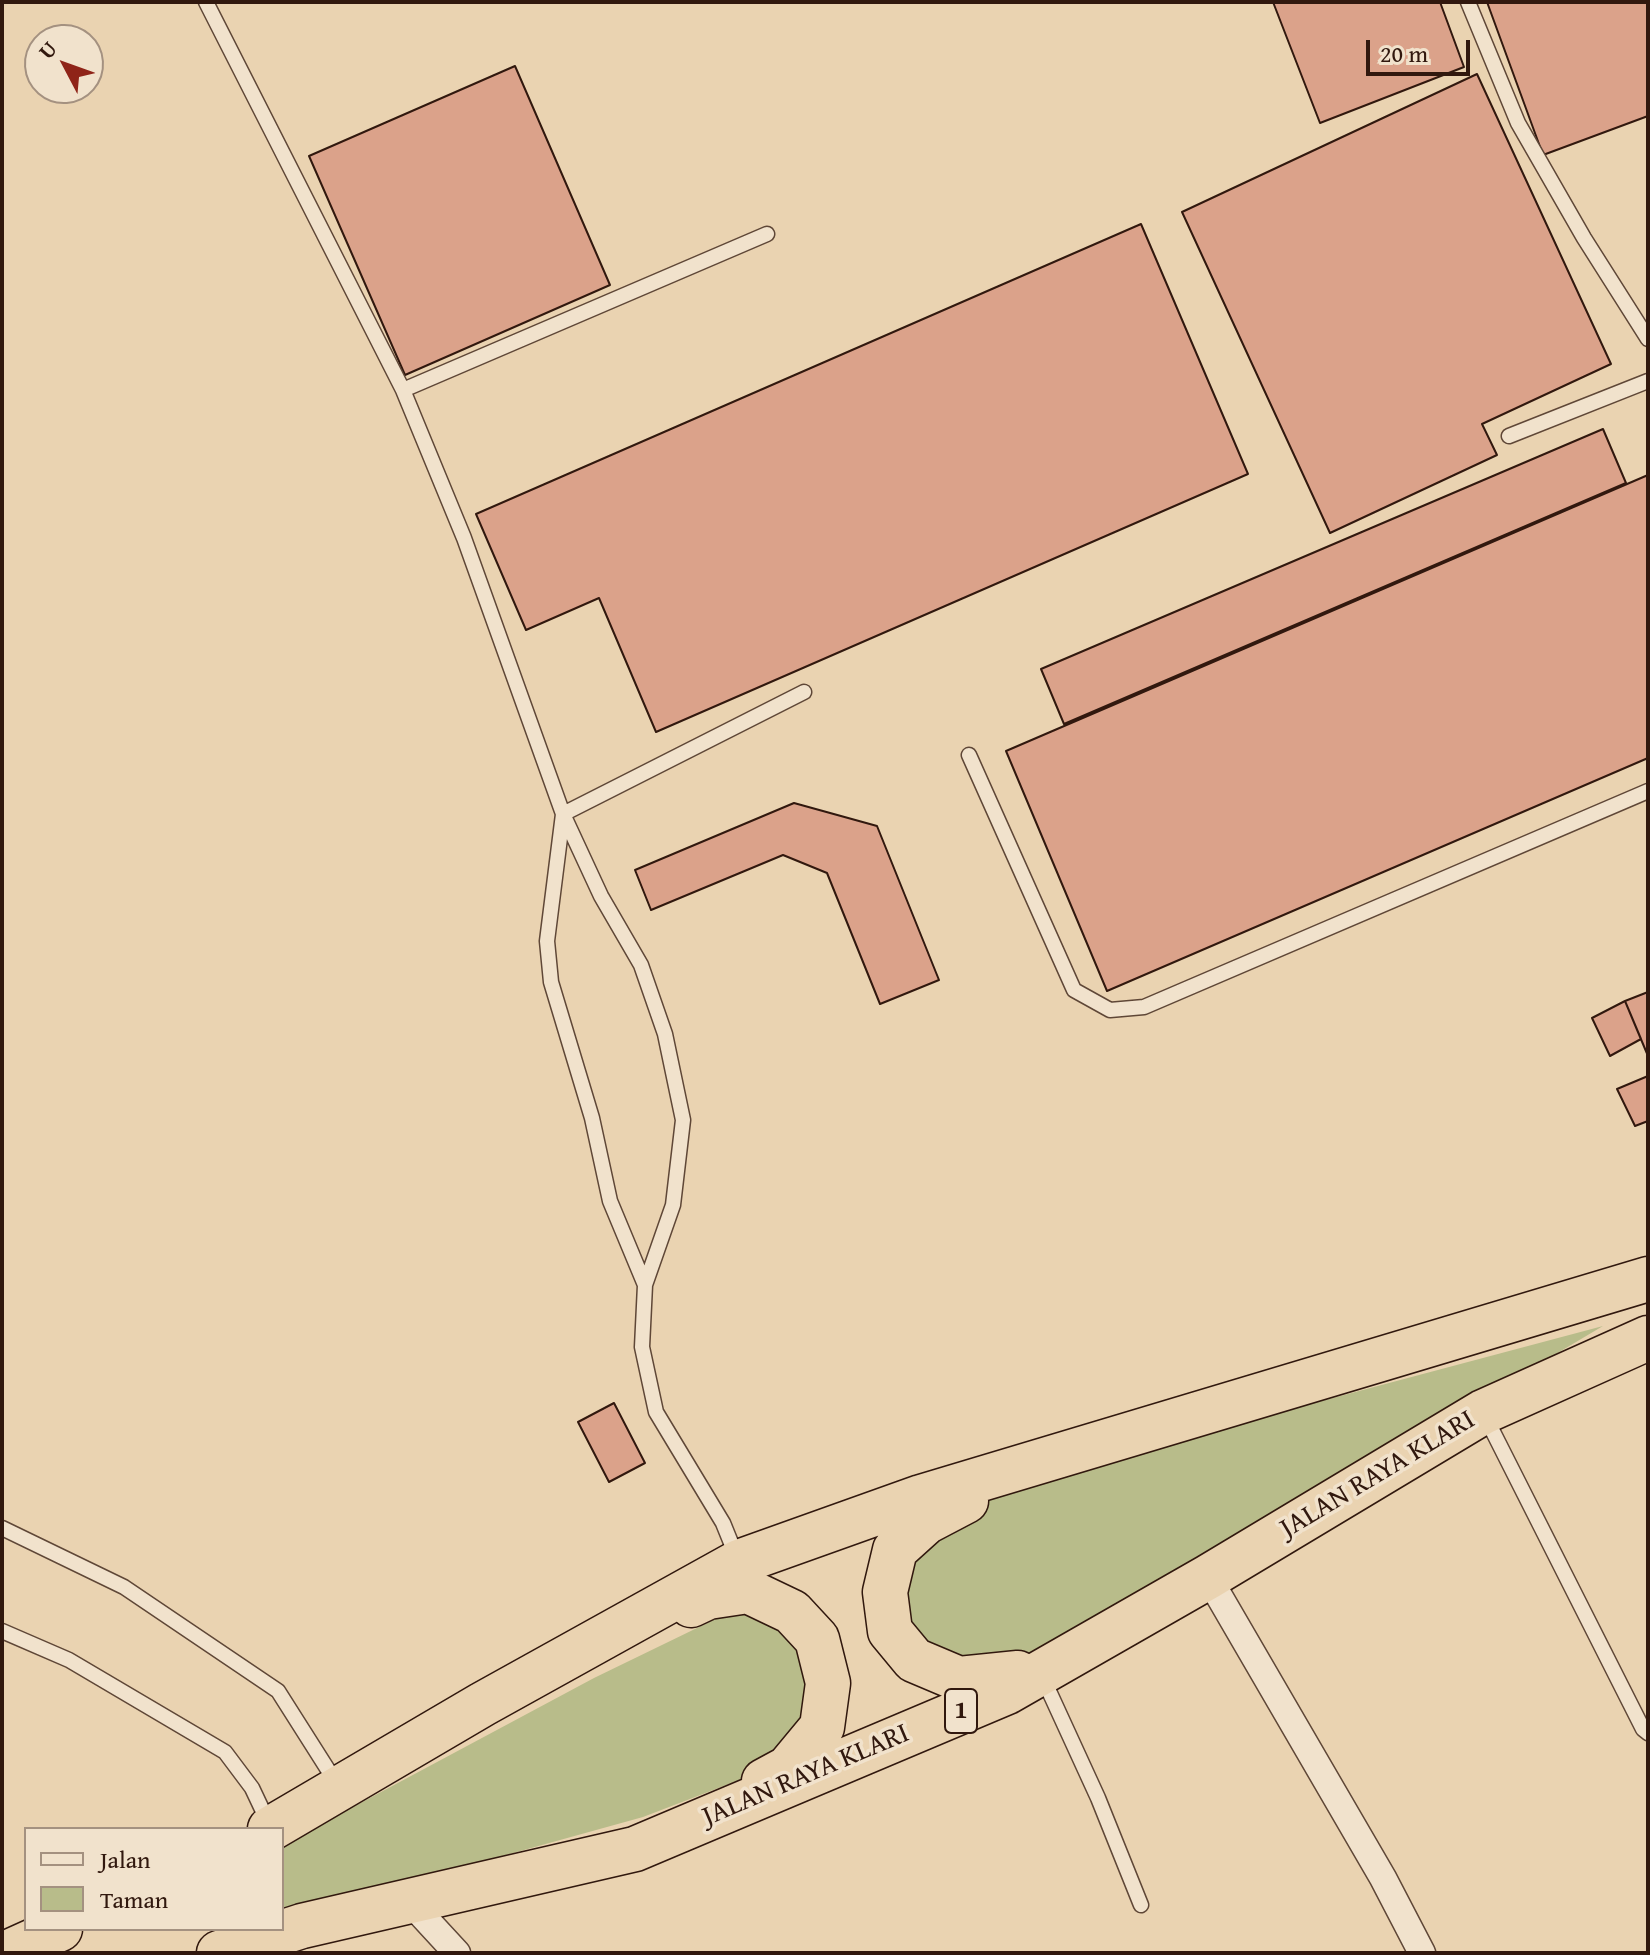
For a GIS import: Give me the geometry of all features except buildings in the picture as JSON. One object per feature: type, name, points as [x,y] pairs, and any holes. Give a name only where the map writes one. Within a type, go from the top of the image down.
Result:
[{"type":"highway","points":[[273,1827],[483,1704],[739,1562],[921,1497],[1648,1279]]},
{"type":"highway","name":"JALAN RAYA KLARI","points":[[219,1953],[302,1926],[635,1849],[1007,1692],[1208,1577],[1483,1412],[1648,1338]]},
{"type":"highway","points":[[1035,1462],[926,1522],[895,1550],[885,1592],[890,1631],[914,1660],[959,1679],[1040,1671]]},
{"type":"highway","points":[[483,1704],[708,1597],[748,1591],[792,1612],[817,1639],[828,1683],[822,1727],[788,1768],[635,1849]]},
{"type":"highway","points":[[7,1953],[56,1931]]},
{"type":"street","points":[[1208,1577],[1383,1878],[1422,1953]]},
{"type":"street","points":[[409,1901],[457,1953]]},
{"type":"lane","points":[[206,2],[403,390],[464,538],[563,814],[601,896],[641,965],[665,1034],[683,1120],[673,1205],[645,1285],[642,1347],[656,1412],[723,1523],[739,1562]]},
{"type":"lane","points":[[1468,2],[1518,123],[1584,238],[1648,339]]},
{"type":"lane","points":[[403,390],[767,234]]},
{"type":"lane","points":[[1509,436],[1648,381]]},
{"type":"lane","points":[[563,814],[804,692]]},
{"type":"lane","points":[[969,755],[1074,990],[1110,1010],[1144,1007],[1648,791]]},
{"type":"lane","points":[[563,814],[547,941],[551,982],[592,1118],[610,1201],[645,1285]]},
{"type":"lane","points":[[1483,1412],[1643,1729],[1648,1733]]},
{"type":"lane","points":[[2,1528],[124,1587],[278,1691],[339,1788]]},
{"type":"lane","points":[[2,1631],[69,1660],[225,1752],[252,1788],[269,1827]]},
{"type":"lane","points":[[1040,1671],[1098,1798],[1141,1905]]},
{"type":"green space","points":[[1603,1326],[1055,1651],[980,1660],[945,1655],[904,1623],[909,1560],[962,1510],[1040,1476]]},
{"type":"green space","points":[[751,1608],[799,1634],[812,1705],[768,1769],[643,1817],[405,1883],[284,1908],[284,1844],[594,1678],[732,1611]]}]
